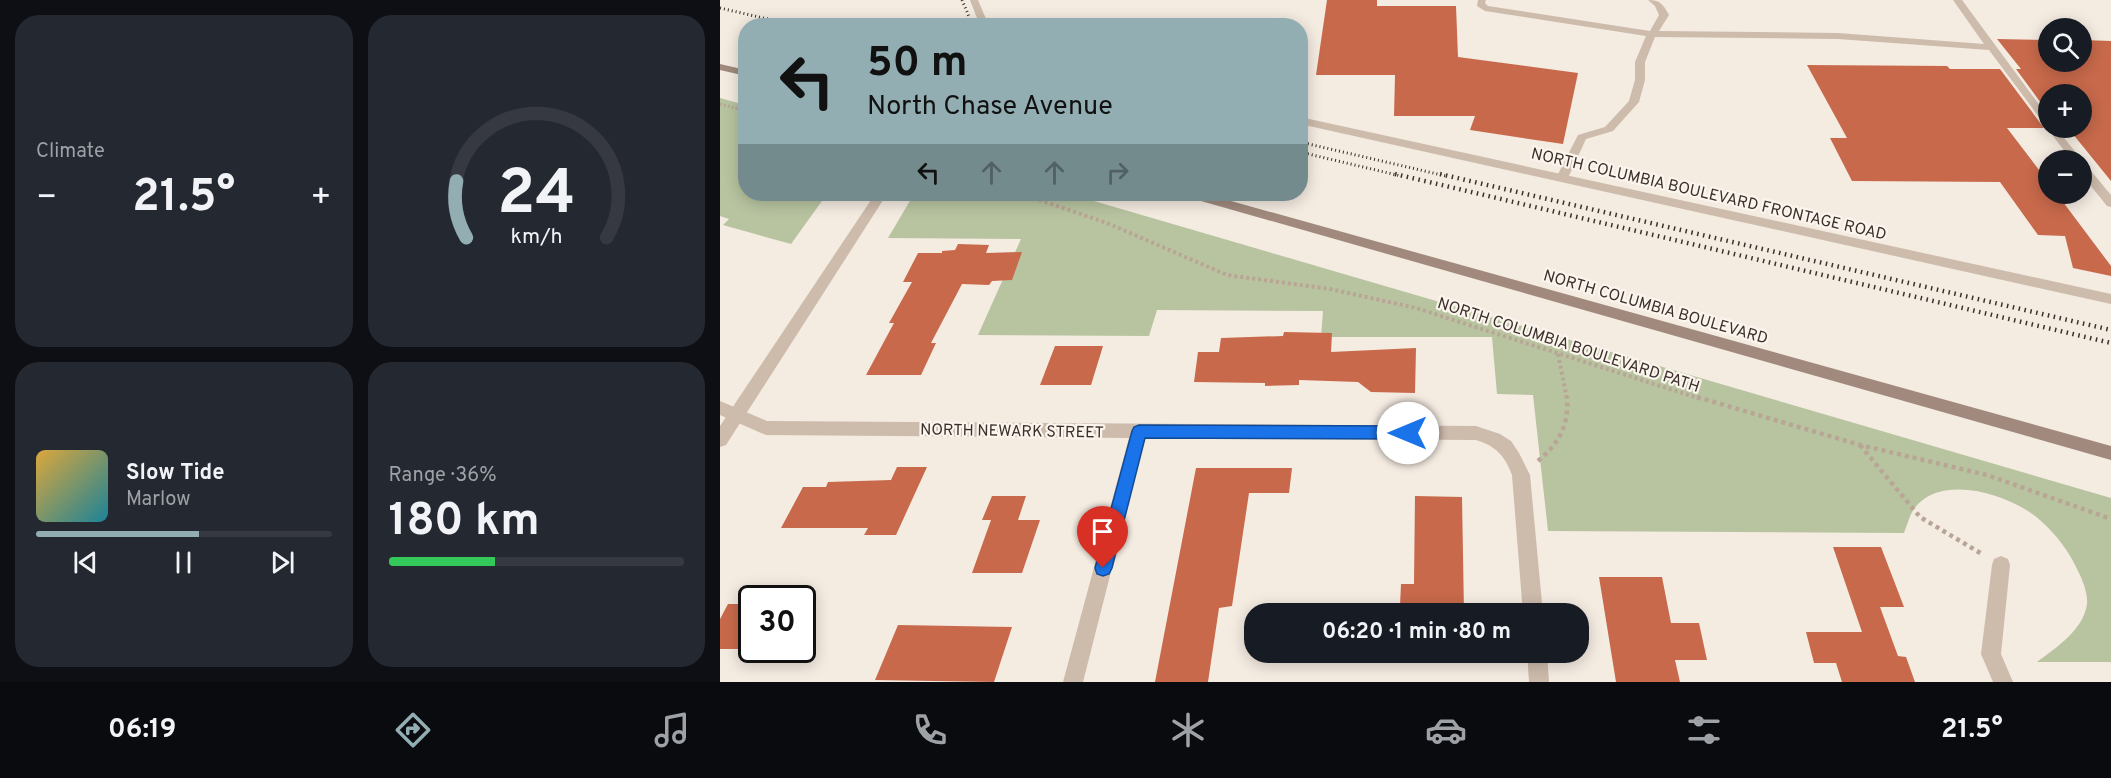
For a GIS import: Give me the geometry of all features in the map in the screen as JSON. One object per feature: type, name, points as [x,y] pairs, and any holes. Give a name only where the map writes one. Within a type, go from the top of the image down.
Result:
[{"type":"main road","points":[[720,66],[738,71]]},
{"type":"main road","name":"NORTH COLUMBIA BOULEVARD","points":[[1217,201],[2111,453]]},
{"type":"street","name":"NORTH COLUMBIA BOULEVARD FRONTAGE ROAD","points":[[1308,122],[2111,299]]},
{"type":"street","points":[[720,440],[876,201]]},
{"type":"street","name":"NORTH NEWARK STREET","points":[[720,408],[766,428],[1476,433],[1498,439],[1513,454],[1521,475]]},
{"type":"street","points":[[1073,682],[1139,431]]},
{"type":"street","points":[[1521,475],[1532,603]]},
{"type":"street","points":[[2001,565],[1991,654],[2003,682]]},
{"type":"street","points":[[1537,663],[1539,682]]},
{"type":"lane","points":[[974,0],[982,18]]},
{"type":"lane","points":[[1482,0],[1480,4],[1485,8],[1652,34],[1838,36],[1990,47]]},
{"type":"lane","points":[[1562,178],[1582,137],[1609,129],[1634,102],[1640,80],[1640,62],[1652,34],[1664,15],[1659,5],[1652,0]]},
{"type":"lane","points":[[1957,0],[2038,110]]},
{"type":"lane","points":[[2059,138],[2068,150]]},
{"type":"lane","points":[[2092,180],[2111,203]]},
{"type":"path","points":[[720,104],[738,109]]},
{"type":"path","name":"NORTH COLUMBIA BOULEVARD PATH","points":[[1043,201],[1107,223],[1227,275],[1374,297],[1473,325],[1558,354],[1860,445],[1987,475],[2111,519]]},
{"type":"path","points":[[1521,475],[1551,451],[1565,429],[1570,411],[1568,392],[1558,354]]},
{"type":"path","points":[[1860,445],[1920,517],[2001,565]]},
{"type":"green space","points":[[720,98],[738,103],[738,201],[822,201],[791,244],[723,225],[729,219],[720,216]]},
{"type":"green space","points":[[910,201],[1094,201],[2111,498],[2111,662],[2037,662],[2068,637],[2081,622],[2087,604],[2086,592],[2072,559],[2053,533],[2029,512],[1998,497],[1963,490],[1946,490],[1931,495],[1915,507],[1904,533],[1548,531],[1533,395],[1497,394],[1492,337],[1321,337],[1323,311],[1157,310],[1149,336],[978,335],[1021,239],[888,238]]},
{"type":"building","points":[[1327,0],[1377,0],[1377,6],[1456,6],[1458,57],[1578,73],[1563,144],[1470,130],[1475,116],[1394,116],[1395,75],[1316,75]]},
{"type":"building","points":[[1997,39],[2038,40],[2038,72],[2092,72],[2092,40],[2111,41],[2111,181],[2092,158],[2092,150],[2086,150],[2076,138],[2092,138],[2092,84],[2038,84],[2038,99],[2016,69],[2021,69]]},
{"type":"building","points":[[1807,65],[1947,66],[1950,69],[2000,69],[2038,120],[2038,128],[2007,128],[2038,169],[2038,204],[2064,204],[2111,266],[2111,276],[2073,268],[2065,236],[2038,235],[2000,182],[1852,181],[1830,138],[1847,138]]},
{"type":"building","points":[[958,244],[989,245],[986,253],[1022,252],[1012,280],[992,281],[989,285],[962,284],[931,343],[936,343],[921,375],[866,375],[894,323],[889,323],[912,282],[903,282],[918,253],[942,253],[942,251],[955,250]]},
{"type":"building","points":[[1284,332],[1332,333],[1331,352],[1416,348],[1415,393],[1371,392],[1358,382],[1299,380],[1299,385],[1265,386],[1265,383],[1194,382],[1198,352],[1219,352],[1221,338],[1283,336]]},
{"type":"building","points":[[1055,346],[1103,346],[1091,385],[1040,385]]},
{"type":"building","points":[[897,467],[927,467],[896,535],[864,535],[868,528],[781,528],[803,487],[826,487],[828,482],[891,480]]},
{"type":"building","points":[[1196,468],[1292,468],[1289,493],[1249,493],[1232,606],[1219,608],[1208,682],[1155,682]]},
{"type":"building","points":[[992,496],[1026,496],[1018,520],[1040,520],[1022,573],[972,573],[991,520],[982,520]]},
{"type":"building","points":[[1415,496],[1462,497],[1464,603],[1400,603],[1401,584],[1414,584]]},
{"type":"building","points":[[1833,547],[1881,547],[1904,607],[1880,607],[1898,656],[1906,657],[1915,682],[1842,682],[1836,663],[1814,663],[1806,632],[1862,632]]},
{"type":"building","points":[[1599,577],[1662,577],[1671,623],[1699,623],[1707,660],[1675,660],[1680,682],[1616,682]]},
{"type":"building","points":[[728,604],[738,604],[738,649],[720,649],[720,619]]},
{"type":"building","points":[[898,625],[1012,627],[994,682],[875,680]]},
{"type":"railway","points":[[962,0],[970,18]]},
{"type":"railway","points":[[720,8],[763,18]]},
{"type":"railway","points":[[1308,144],[1446,176]]},
{"type":"railway","points":[[1308,154],[1401,176]]},
{"type":"railway","points":[[1395,174],[2111,343]]},
{"type":"railway","points":[[1440,174],[2111,330]]},
{"type":"route","points":[[1103,568],[1139,431],[1408,433]]}]
